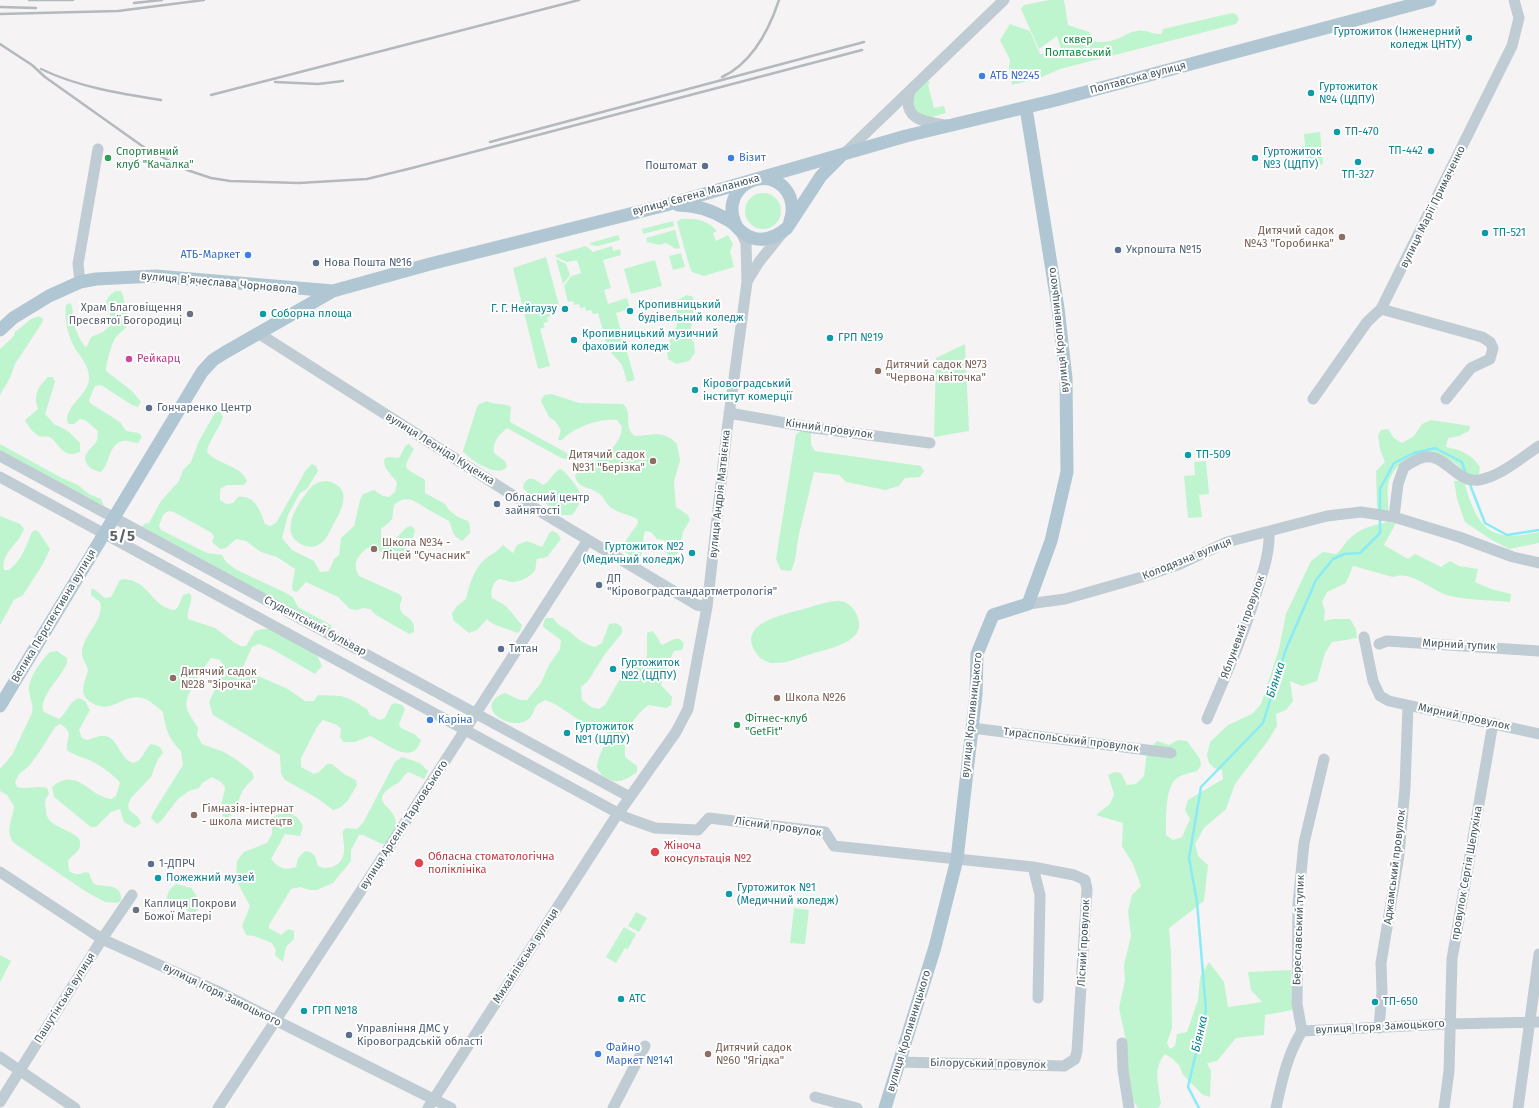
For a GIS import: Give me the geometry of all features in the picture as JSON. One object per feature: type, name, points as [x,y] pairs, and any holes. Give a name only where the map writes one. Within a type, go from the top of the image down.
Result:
[{"type":"main road","name":"Полтавська вулиця","points":[[846,152],[951,125],[1026,108],[1430,0]]},
{"type":"main road","name":"вулиця Кропивницького","points":[[885,1108],[935,947],[957,859],[972,728],[977,654],[992,615],[1028,604],[1051,541],[1064,491],[1067,464],[1066,378],[1058,308],[1026,108]]},
{"type":"main road","name":"вулиця Євгена Маланюка","points":[[333,291],[430,264],[666,205],[846,152]]},
{"type":"main road","points":[[666,205],[704,208],[728,220],[751,238],[761,240],[770,238],[779,235],[786,228],[821,176],[833,162],[846,152]]},
{"type":"main road","points":[[739,230],[732,214],[733,200],[740,188],[754,179],[772,180],[788,192],[792,201],[793,210],[791,219],[786,228]]},
{"type":"main road","name":"вулиця Вʼячеслава Чорновола","points":[[0,330],[13,318],[34,304],[80,282],[114,277],[156,276],[313,291],[333,291]]},
{"type":"main road","name":"Велика Перспективна вулиця","points":[[0,706],[202,372],[213,360],[333,291]]},
{"type":"street","name":"вулиця Марії Примаченко","points":[[1314,399],[1367,322],[1381,309],[1512,46],[1519,18],[1514,0]]},
{"type":"street","name":"вулиця Євгена Маланюка","points":[[846,152],[1002,1]]},
{"type":"street","points":[[910,91],[907,104],[909,110],[916,118],[922,121],[951,125]]},
{"type":"street","points":[[80,282],[78,264],[98,149]]},
{"type":"street","points":[[746,282],[762,258],[786,228]]},
{"type":"street","name":"вулиця Андрія Матвієнка","points":[[624,805],[676,732],[688,709],[707,607],[729,413],[746,282],[746,243],[739,230]]},
{"type":"street","points":[[1381,309],[1427,320],[1482,337],[1490,342],[1493,348],[1490,359],[1471,368],[1446,399]]},
{"type":"street","name":"вулиця Леоніда Куценка","points":[[258,333],[506,491],[697,606],[707,607]]},
{"type":"street","name":"Кінний провулок","points":[[729,413],[814,428],[930,443]]},
{"type":"street","points":[[1392,517],[1398,484],[1404,467],[1422,458],[1436,458],[1468,479],[1479,480],[1497,473],[1539,446]]},
{"type":"street","name":"Студентський бульвар","points":[[0,456],[476,713],[624,805]]},
{"type":"street","name":"Студентський бульвар","points":[[0,477],[466,729],[624,805]]},
{"type":"street","name":"Колодязна вулиця","points":[[1028,604],[1065,600],[1135,579],[1180,564],[1227,542],[1327,516],[1361,512],[1392,517],[1459,537],[1513,557],[1539,562]]},
{"type":"street","name":"Яблуневий провулок","points":[[1207,719],[1253,605],[1264,571],[1270,540],[1269,532]]},
{"type":"street","name":"вулиця Арсенія Тарковського","points":[[218,1108],[588,540]]},
{"type":"street","name":"Мирний провулок","points":[[1364,637],[1373,681],[1380,696],[1389,701],[1539,734]]},
{"type":"street","name":"Мирний тупик","points":[[1379,644],[1387,641],[1539,651]]},
{"type":"street","name":"Аджамський провулок","points":[[1378,1028],[1382,992],[1381,963],[1399,855],[1405,788],[1408,706]]},
{"type":"street","name":"провулок Сергія Шелухіна","points":[[1449,1024],[1452,959],[1493,723]]},
{"type":"street","name":"Тираспольський провулок","points":[[972,728],[1171,753]]},
{"type":"street","name":"Береславський тупик","points":[[1302,1031],[1297,1004],[1298,904],[1304,843],[1324,759]]},
{"type":"street","name":"Лісний провулок","points":[[624,805],[655,828],[698,830],[709,818],[825,832],[834,846],[1033,867],[1074,874],[1084,880],[1087,889],[1077,1051],[1075,1059]]},
{"type":"street","name":"Михайлівська вулиця","points":[[431,1103],[624,805]]},
{"type":"street","points":[[1033,867],[1040,895],[1038,998]]},
{"type":"street","name":"вулиця Ігоря Замоцького","points":[[0,872],[102,940],[218,991],[276,1020],[431,1103],[451,1108]]},
{"type":"street","name":"Пашутінська вулиця","points":[[0,1102],[132,895]]},
{"type":"street","points":[[1518,1108],[1535,1022],[1539,954]]},
{"type":"street","name":"вулиця Ігоря Замоцького","points":[[1276,1108],[1288,1061],[1294,1044],[1302,1031],[1449,1024],[1535,1022]]},
{"type":"street","points":[[1444,1108],[1449,1071],[1449,1024]]},
{"type":"street","points":[[1122,1043],[1123,1070],[1129,1108]]},
{"type":"street","points":[[613,1108],[645,1046]]},
{"type":"street","points":[[0,1057],[75,1108]]},
{"type":"street","name":"Білоруський провулок","points":[[899,1062],[1064,1066],[1075,1059]]},
{"type":"street","points":[[815,1097],[857,1108]]},
{"type":"green space","name":"сквер Полтавський","points":[[1049,0],[1064,0],[1068,25],[1089,32],[1096,42],[1112,41],[1130,32],[1146,31],[1161,34],[1163,29],[1232,13],[1236,14],[1239,19],[1236,24],[1060,69],[1040,78],[1012,85],[1009,68],[1010,60],[1000,40],[1010,24],[1030,31],[1040,54],[1062,53],[1057,36],[1039,49],[1021,9],[1024,5]]},
{"type":"green space","points":[[927,79],[930,83],[928,85],[934,108],[944,106],[946,113],[932,117],[917,113],[910,101],[911,97]]},
{"type":"green space","points":[[1320,132],[1323,164],[1307,166],[1304,134]]},
{"type":"green space","points":[[767,193],[776,198],[780,204],[780,218],[776,224],[767,229],[759,229],[750,224],[746,218],[745,207],[750,198],[756,194]]},
{"type":"green space","points":[[681,219],[696,219],[709,224],[717,231],[713,233],[716,241],[728,235],[733,244],[730,251],[734,267],[704,276],[692,272],[677,222]]},
{"type":"green space","points":[[673,221],[674,226],[643,234],[642,229]]},
{"type":"green space","points":[[675,230],[680,248],[676,249],[666,243],[659,245],[647,242],[646,238]]},
{"type":"green space","points":[[618,235],[620,240],[598,246],[591,245],[590,243]]},
{"type":"green space","points":[[586,246],[593,252],[612,246],[613,251],[620,249],[621,255],[603,260],[611,288],[604,290],[608,304],[627,298],[630,309],[616,313],[635,380],[627,382],[622,365],[608,349],[598,313],[593,314],[591,310],[586,311],[585,307],[580,308],[579,304],[574,305],[573,301],[568,302],[564,286],[571,276],[581,273],[577,260],[567,262],[556,257],[555,255]]},
{"type":"green space","points":[[681,253],[685,267],[673,270],[669,256]]},
{"type":"green space","points":[[546,257],[559,305],[554,306],[555,310],[550,311],[552,316],[547,317],[548,322],[543,323],[545,327],[540,329],[550,366],[538,369],[513,268]]},
{"type":"green space","points":[[556,259],[566,264],[570,275],[563,284]]},
{"type":"green space","points":[[655,260],[662,286],[631,294],[624,269]]},
{"type":"green space","points":[[115,291],[121,291],[126,309],[127,324],[113,342],[106,371],[132,391],[141,402],[138,407],[132,405],[101,385],[95,386],[89,400],[90,403],[120,422],[126,431],[139,433],[142,437],[138,443],[125,441],[114,446],[101,472],[88,466],[85,460],[87,453],[97,440],[98,431],[85,420],[80,419],[74,424],[69,424],[67,421],[70,410],[82,395],[88,384],[89,374],[83,360],[73,345],[69,334],[66,322],[66,305],[70,303],[71,305],[75,327],[85,347],[87,346],[91,337],[103,332],[110,326],[111,321],[106,304],[109,296]]},
{"type":"green space","points":[[687,295],[693,297],[694,305],[690,337],[694,343],[695,353],[689,361],[676,364],[668,359],[667,351],[669,342],[677,325],[676,301]]},
{"type":"green space","points":[[39,316],[43,319],[42,323],[15,364],[10,378],[0,395],[0,349],[14,336],[15,332],[31,319]]},
{"type":"green space","points":[[965,344],[969,431],[934,437],[936,358]]},
{"type":"green space","points":[[48,377],[53,377],[55,382],[45,414],[54,424],[68,431],[80,443],[80,452],[70,454],[62,450],[50,437],[41,437],[37,435],[29,427],[25,420],[38,409],[36,395],[39,388]]},
{"type":"green space","name":"Дитячий садок №31 \"Берізка\"","points":[[552,394],[579,403],[623,404],[628,412],[629,429],[635,436],[658,434],[667,436],[677,444],[680,461],[674,481],[676,507],[688,515],[690,520],[683,532],[678,553],[672,557],[664,551],[667,545],[664,540],[657,539],[651,532],[645,531],[641,556],[635,558],[623,551],[627,539],[638,523],[637,519],[611,508],[600,494],[578,483],[575,475],[611,449],[620,436],[622,427],[617,420],[603,420],[580,427],[562,440],[558,440],[561,430],[555,421],[549,417],[541,401],[544,395]]},
{"type":"green space","points":[[487,401],[511,407],[510,422],[567,453],[568,458],[561,458],[507,428],[501,433],[494,445],[494,453],[505,461],[507,466],[503,470],[491,470],[471,459],[463,451],[477,407],[479,404]]},
{"type":"green space","points":[[220,412],[223,417],[207,452],[217,460],[235,468],[247,481],[244,485],[227,485],[220,489],[220,500],[226,504],[233,503],[238,497],[249,498],[256,504],[265,524],[270,526],[276,523],[306,470],[312,464],[316,466],[318,471],[307,489],[300,493],[288,515],[282,538],[292,550],[314,561],[320,572],[329,571],[334,559],[339,555],[341,538],[354,526],[360,500],[363,494],[374,490],[383,496],[389,497],[395,492],[397,483],[386,468],[384,462],[385,458],[399,458],[406,445],[409,444],[414,449],[407,462],[407,468],[425,480],[425,493],[445,504],[450,511],[458,517],[468,521],[470,533],[462,541],[454,534],[449,521],[414,501],[407,499],[403,500],[394,505],[392,519],[381,529],[381,539],[386,542],[392,542],[407,527],[412,526],[415,530],[411,545],[399,559],[391,557],[375,549],[367,548],[358,557],[356,567],[359,576],[399,594],[402,597],[400,606],[401,611],[413,623],[414,632],[409,634],[376,615],[370,609],[350,609],[338,597],[306,582],[297,592],[293,591],[292,587],[295,569],[277,557],[261,552],[246,541],[236,539],[226,548],[220,549],[212,542],[214,537],[212,533],[174,512],[168,511],[163,515],[159,526],[161,530],[207,553],[222,555],[226,562],[237,570],[293,597],[298,607],[331,625],[332,630],[142,527],[144,524],[149,523],[161,501],[179,481],[183,470],[191,462],[199,441],[215,413]]},
{"type":"green space","points":[[1431,420],[1470,426],[1469,431],[1459,436],[1448,438],[1446,447],[1466,453],[1480,467],[1479,474],[1473,478],[1472,485],[1465,485],[1475,513],[1482,523],[1489,530],[1498,534],[1509,536],[1539,532],[1539,543],[1509,549],[1490,539],[1465,522],[1457,499],[1454,481],[1461,481],[1463,473],[1459,466],[1455,463],[1439,456],[1414,456],[1399,465],[1393,472],[1388,485],[1388,512],[1377,509],[1376,471],[1385,462],[1380,450],[1378,435],[1381,430],[1388,429],[1394,438],[1402,443],[1414,436],[1422,424]]},
{"type":"green space","points":[[804,429],[811,433],[811,445],[815,451],[921,466],[924,471],[920,477],[905,478],[899,486],[885,490],[846,482],[839,475],[814,472],[799,534],[793,567],[791,571],[781,570],[776,559],[796,434]]},
{"type":"green space","points":[[0,444],[60,477],[78,485],[89,494],[101,499],[104,506],[0,453]]},
{"type":"green space","points":[[1206,461],[1209,494],[1199,495],[1202,517],[1188,518],[1184,476],[1195,475],[1194,462]]},
{"type":"green space","points":[[560,469],[564,471],[577,487],[579,492],[580,502],[572,515],[561,515],[544,502],[531,496],[523,488],[524,483],[528,479],[534,479],[543,485]]},
{"type":"green space","points":[[327,481],[341,488],[344,500],[340,513],[328,534],[319,545],[312,547],[305,546],[293,537],[291,523],[294,514],[302,499],[312,486],[319,482]]},
{"type":"green space","points":[[0,516],[20,524],[24,529],[19,539],[5,558],[4,570],[9,570],[17,562],[32,532],[35,530],[39,532],[50,549],[43,564],[23,595],[14,600],[0,625]]},
{"type":"green space","points":[[1387,522],[1396,523],[1384,545],[1408,559],[1415,554],[1441,567],[1450,561],[1459,566],[1478,569],[1475,582],[1491,589],[1511,594],[1510,602],[1467,599],[1450,596],[1406,576],[1399,575],[1393,577],[1353,566],[1346,583],[1327,592],[1322,602],[1325,611],[1324,621],[1333,619],[1350,619],[1356,629],[1357,638],[1332,642],[1325,653],[1317,681],[1302,686],[1290,681],[1293,701],[1286,710],[1276,714],[1277,726],[1267,742],[1235,784],[1226,809],[1204,828],[1195,844],[1198,856],[1208,865],[1204,901],[1169,928],[1171,953],[1172,1028],[1167,1043],[1170,1049],[1175,1046],[1177,1034],[1187,1032],[1198,1000],[1200,977],[1209,962],[1224,982],[1228,1007],[1262,1002],[1251,990],[1248,972],[1291,970],[1292,1010],[1265,1015],[1264,1035],[1236,1038],[1217,1061],[1207,1063],[1211,1071],[1210,1097],[1203,1095],[1183,1075],[1179,1065],[1165,1054],[1161,1060],[1157,1072],[1161,1104],[1158,1108],[1138,1108],[1130,1097],[1125,1073],[1125,1036],[1119,1008],[1125,980],[1124,965],[1131,936],[1128,911],[1132,895],[1141,886],[1133,864],[1122,846],[1123,823],[1096,815],[1110,804],[1114,794],[1108,775],[1114,772],[1121,773],[1127,785],[1136,784],[1144,776],[1147,751],[1157,741],[1169,745],[1178,740],[1187,741],[1200,759],[1201,765],[1197,771],[1181,776],[1172,783],[1166,813],[1166,835],[1173,840],[1182,837],[1190,819],[1185,810],[1188,800],[1223,779],[1222,770],[1214,768],[1209,763],[1207,755],[1210,742],[1228,725],[1252,714],[1261,704],[1279,649],[1286,614],[1311,561],[1323,552],[1336,554],[1352,536],[1361,530]]},
{"type":"green space","points":[[553,531],[557,533],[561,539],[547,557],[537,559],[535,570],[529,577],[515,582],[500,579],[496,582],[491,593],[492,598],[503,604],[522,625],[520,631],[517,633],[496,625],[487,619],[477,630],[469,633],[453,620],[452,613],[457,606],[466,599],[472,578],[485,559],[503,545],[513,553],[517,545],[527,541],[542,547],[550,532]]},
{"type":"green space","points":[[124,579],[140,584],[161,605],[175,610],[178,607],[183,595],[189,593],[191,595],[191,601],[188,619],[215,628],[241,646],[246,646],[255,631],[272,629],[316,653],[322,666],[315,674],[272,649],[259,644],[252,647],[243,667],[258,676],[288,689],[305,701],[314,701],[318,695],[341,696],[350,699],[367,709],[370,715],[380,720],[385,718],[391,705],[395,703],[402,705],[405,709],[399,724],[401,728],[414,734],[421,740],[417,748],[412,752],[405,753],[398,751],[370,736],[355,742],[343,742],[340,737],[341,729],[337,725],[323,720],[317,727],[301,758],[301,767],[314,774],[319,772],[327,764],[332,764],[344,774],[356,780],[357,785],[345,804],[338,809],[333,810],[317,798],[285,780],[281,774],[280,755],[213,715],[209,702],[225,668],[220,660],[211,658],[199,675],[188,696],[186,704],[188,712],[198,728],[197,735],[202,744],[224,752],[237,760],[252,772],[254,778],[243,790],[232,815],[229,818],[225,819],[221,812],[225,787],[221,782],[212,777],[202,783],[199,788],[189,791],[178,799],[157,824],[151,818],[153,813],[183,765],[181,751],[173,743],[168,733],[163,712],[148,700],[135,697],[106,707],[99,706],[87,700],[83,692],[88,670],[82,654],[83,645],[97,621],[101,609],[100,602],[91,595],[91,589],[94,589],[105,598],[111,597],[120,580]]},
{"type":"green space","points":[[839,601],[846,603],[854,610],[859,621],[859,629],[848,641],[839,646],[782,663],[768,662],[761,659],[757,654],[752,644],[752,635],[756,628],[773,618],[822,603]]},
{"type":"green space","points":[[546,618],[553,618],[559,625],[568,630],[581,641],[595,647],[602,643],[609,624],[616,623],[622,627],[622,633],[605,654],[588,681],[581,687],[582,700],[591,707],[599,709],[605,705],[628,665],[641,663],[647,656],[647,633],[652,631],[662,645],[674,639],[680,639],[684,643],[682,650],[674,651],[668,663],[661,685],[672,697],[671,705],[666,708],[649,705],[633,721],[627,734],[625,757],[637,766],[637,772],[622,781],[611,780],[598,771],[598,760],[606,741],[607,733],[604,731],[581,721],[545,700],[537,705],[529,719],[520,723],[512,723],[504,720],[497,716],[493,710],[492,704],[495,698],[505,693],[520,700],[527,700],[541,683],[549,665],[560,649],[561,640],[543,627]]},
{"type":"green space","points":[[57,651],[67,658],[67,663],[44,700],[44,712],[59,719],[72,702],[79,698],[85,701],[90,710],[79,730],[82,738],[87,740],[100,736],[106,736],[111,738],[124,756],[133,763],[141,758],[151,744],[158,746],[163,753],[158,759],[151,777],[131,798],[128,805],[129,810],[138,817],[141,823],[135,828],[124,822],[120,809],[111,812],[96,827],[91,827],[54,797],[52,787],[61,781],[76,781],[103,797],[111,799],[116,796],[120,783],[100,766],[67,750],[69,732],[60,724],[55,727],[40,751],[29,766],[19,774],[15,782],[17,787],[21,788],[47,788],[49,794],[45,804],[48,818],[55,825],[75,835],[80,841],[80,848],[68,861],[69,871],[77,874],[85,872],[89,873],[93,883],[115,888],[121,895],[121,901],[117,903],[105,902],[85,891],[14,843],[10,834],[9,829],[14,806],[7,795],[0,791],[0,769],[12,755],[32,713],[29,686],[33,675],[50,652]]},
{"type":"green space","points":[[402,757],[420,763],[428,771],[424,779],[409,772],[407,773],[400,782],[383,795],[382,800],[393,813],[395,819],[396,828],[394,833],[387,843],[382,844],[363,835],[359,835],[351,850],[351,861],[333,883],[317,890],[310,890],[300,887],[291,889],[269,925],[269,928],[281,935],[288,929],[294,931],[294,939],[286,947],[283,962],[275,955],[276,950],[272,943],[254,936],[246,935],[242,926],[250,906],[236,880],[237,861],[244,852],[267,843],[272,834],[272,818],[281,813],[286,813],[294,815],[298,818],[303,827],[300,836],[285,834],[271,859],[279,867],[288,869],[296,867],[298,858],[305,851],[310,852],[315,856],[318,866],[327,868],[335,866],[343,856],[343,831],[346,828],[357,829],[363,823],[395,762]]},
{"type":"green space","points":[[176,884],[191,888],[196,895],[198,900],[198,910],[192,915],[185,908],[168,902],[167,897],[169,892]]},
{"type":"green space","points":[[794,908],[809,910],[805,944],[790,943]]},
{"type":"green space","points":[[636,912],[647,918],[639,932],[628,926]]},
{"type":"green space","points":[[624,927],[636,934],[628,949],[625,948],[616,963],[606,957]]},
{"type":"green space","points":[[0,955],[11,961],[0,982]]},
{"type":"waterway","name":"Біянка","points":[[1380,512],[1380,489],[1394,463],[1414,453],[1435,448],[1462,462],[1466,474]]},
{"type":"waterway","name":"Біянка","points":[[1469,482],[1485,523],[1507,535],[1539,530]]},
{"type":"waterway","name":"Біянка","points":[[1199,1108],[1188,1087],[1206,1010],[1197,902],[1189,858],[1201,787],[1263,723],[1286,649],[1316,580],[1333,559],[1344,554],[1360,553],[1380,533],[1380,519]]},
{"type":"railway","points":[[29,0],[73,0]]},
{"type":"railway","points":[[134,3],[162,0]]},
{"type":"railway","points":[[0,14],[118,11],[204,0]]},
{"type":"railway","points":[[211,95],[579,0]]},
{"type":"railway","points":[[722,77],[733,71],[751,54],[770,23],[779,0]]},
{"type":"railway","points":[[0,7],[36,8]]},
{"type":"railway","points":[[490,142],[864,42]]},
{"type":"railway","points":[[0,44],[32,65],[45,77],[145,148],[187,170],[211,178],[230,181],[299,183],[367,179],[862,50]]},
{"type":"railway","points":[[41,69],[70,81],[85,85],[161,100]]},
{"type":"railway","points":[[275,82],[318,84],[343,81]]},
{"type":"place","name":"Гуртожиток (Інженерний коледж ЦНТУ)","points":[[1469,38]]},
{"type":"place","name":"АТБ №245","points":[[982,76]]},
{"type":"place","name":"Гуртожиток №4 (ЦДПУ)","points":[[1311,93]]},
{"type":"place","name":"ТП-470","points":[[1337,132]]},
{"type":"place","name":"ТП-442","points":[[1431,151]]},
{"type":"place","name":"Спортивний клуб \"Качалка\"","points":[[108,158]]},
{"type":"place","name":"Візит","points":[[731,158]]},
{"type":"place","name":"Гуртожиток №3 (ЦДПУ)","points":[[1255,158]]},
{"type":"place","name":"ТП-327","points":[[1358,162]]},
{"type":"place","name":"Поштомат","points":[[705,166]]},
{"type":"place","name":"ТП-521","points":[[1485,233]]},
{"type":"place","name":"Дитячий садок №43 \"Горобинка\"","points":[[1342,237]]},
{"type":"place","name":"Укрпошта №15","points":[[1118,250]]},
{"type":"place","name":"АТБ-Маркет","points":[[248,255]]},
{"type":"place","name":"Нова Пошта №16","points":[[316,263]]},
{"type":"place","name":"Г. Г. Нейгаузу","points":[[565,309]]},
{"type":"place","name":"Кропивницький будівельний коледж","points":[[630,311]]},
{"type":"place","name":"Храм Благовіщення Пресвятої Богородиці","points":[[190,314]]},
{"type":"place","name":"Соборна площа","points":[[263,314]]},
{"type":"place","name":"ГРП №19","points":[[830,338]]},
{"type":"place","name":"Кропивницький музичний фаховий коледж","points":[[574,340]]},
{"type":"place","name":"Рейкарц","points":[[129,359]]},
{"type":"place","name":"Дитячий садок №73 \"Червона квіточка\"","points":[[878,371]]},
{"type":"place","name":"Кіровоградський інститут комерції","points":[[695,390]]},
{"type":"place","name":"Гончаренко Центр","points":[[149,408]]},
{"type":"place","name":"ТП-509","points":[[1188,455]]},
{"type":"place","name":"Дитячий садок №31 \"Берізка\"","points":[[653,461]]},
{"type":"place","name":"Обласний центр зайнятості","points":[[497,504]]},
{"type":"place","name":"Школа №34 - Ліцей \"Сучасник\"","points":[[374,549]]},
{"type":"place","name":"Гуртожиток №2 (Медичний коледж)","points":[[692,553]]},
{"type":"place","name":"ДП \"Кіровоградстандартметрологія\"","points":[[599,585]]},
{"type":"place","name":"Титан","points":[[501,649]]},
{"type":"place","name":"Гуртожиток №2 (ЦДПУ)","points":[[613,669]]},
{"type":"place","name":"Дитячий садок №28 \"Зірочка\"","points":[[173,678]]},
{"type":"place","name":"Школа №26","points":[[777,698]]},
{"type":"place","name":"Каріна","points":[[430,720]]},
{"type":"place","name":"Фітнес-клуб \"GetFit\"","points":[[737,725]]},
{"type":"place","name":"Гуртожиток №1 (ЦДПУ)","points":[[567,733]]},
{"type":"place","name":"Гімназія-інтернат - школа мистецтв","points":[[194,815]]},
{"type":"place","name":"Жіноча консультація №2","points":[[655,852]]},
{"type":"place","name":"Обласна стоматологічна поліклініка","points":[[419,863]]},
{"type":"place","name":"1-ДПРЧ","points":[[151,864]]},
{"type":"place","name":"Пожежний музей","points":[[158,878]]},
{"type":"place","name":"Гуртожиток №1 (Медичний коледж)","points":[[729,894]]},
{"type":"place","name":"Каплиця Покрови Божої Матері","points":[[136,910]]},
{"type":"place","name":"АТС","points":[[621,999]]},
{"type":"place","name":"ТП-650","points":[[1375,1002]]},
{"type":"place","name":"ГРП №18","points":[[304,1011]]},
{"type":"place","name":"Управління ДМС у Кіровоградській області","points":[[349,1035]]},
{"type":"place","name":"Файно Маркет №141","points":[[598,1054]]},
{"type":"place","name":"Дитячий садок №60 \"Ягідка\"","points":[[708,1054]]},
{"type":"district","name":"5/5","points":[[123,537]]}]
